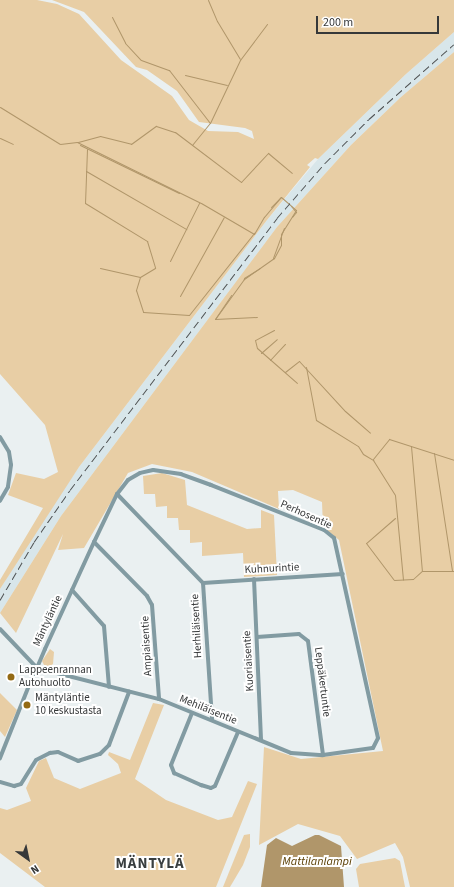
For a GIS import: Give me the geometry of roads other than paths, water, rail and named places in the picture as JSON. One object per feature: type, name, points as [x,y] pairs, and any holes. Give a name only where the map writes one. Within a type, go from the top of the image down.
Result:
[{"type":"street","points":[[0,437],[9,452],[11,465],[8,487],[0,501]]},
{"type":"street","name":"Perhosentie","points":[[117,494],[128,480],[140,473],[153,470],[181,474],[324,530],[334,538],[378,738],[373,748]]},
{"type":"street","name":"Mäntyläntie","points":[[0,758],[37,668],[117,494]]},
{"type":"street","name":"Herhiläisentie","points":[[117,494],[203,583],[212,720]]},
{"type":"street","name":"Ampiaisentie","points":[[94,542],[147,596],[152,605],[159,699]]},
{"type":"street","name":"Kuhnurintie","points":[[203,583],[343,574]]},
{"type":"street","name":"Kuoriaisentie","points":[[254,579],[261,740]]},
{"type":"street","points":[[72,590],[104,626],[109,687]]},
{"type":"street","points":[[0,629],[37,668]]},
{"type":"street","name":"Leppäkertuntie","points":[[257,637],[299,634],[308,641],[323,755]]},
{"type":"street","name":"Mehiläisentie","points":[[37,668],[159,699],[296,754],[323,755],[373,748]]},
{"type":"street","points":[[0,782],[14,786],[21,784],[36,760],[50,753],[58,752],[78,761],[100,754],[108,745],[129,692]]},
{"type":"street","points":[[192,713],[171,765],[174,774],[211,788],[215,786],[238,732]]},
{"type":"water","name":"Mattilanlampi","points":[[315,835],[319,835],[341,846],[344,887],[261,887],[267,845],[276,838],[292,846]]},
{"type":"waterway","points":[[208,0],[217,21],[240,59]]},
{"type":"waterway","points":[[112,17],[125,43],[141,60],[169,70],[210,123]]},
{"type":"waterway","points":[[192,145],[210,123],[240,60],[267,24]]},
{"type":"waterway","points":[[185,75],[227,85]]},
{"type":"waterway","points":[[0,107],[60,144],[77,142],[201,203],[254,234],[264,217],[281,197],[296,210],[281,234],[281,245],[274,258],[244,279],[215,319],[257,317]]},
{"type":"waterway","points":[[78,142],[100,136],[131,144],[156,126],[175,132],[241,182],[268,153],[292,173]]},
{"type":"waterway","points":[[0,138],[13,144]]},
{"type":"waterway","points":[[80,145],[179,193]]},
{"type":"waterway","points":[[87,149],[85,203],[147,241],[155,268],[140,277],[100,268]]},
{"type":"waterway","points":[[86,171],[186,229]]},
{"type":"waterway","points":[[271,207],[281,197]]},
{"type":"waterway","points":[[170,261],[199,203]]},
{"type":"waterway","points":[[291,206],[296,212],[292,217]]},
{"type":"waterway","points":[[180,296],[224,217]]},
{"type":"waterway","points":[[273,258],[284,228]]},
{"type":"waterway","points":[[140,277],[136,290],[143,312],[189,315],[254,233]]},
{"type":"waterway","points":[[244,278],[260,268]]},
{"type":"waterway","points":[[215,319],[231,295]]},
{"type":"waterway","points":[[274,330],[255,340],[257,348],[297,383]]},
{"type":"waterway","points":[[261,353],[277,339]]},
{"type":"waterway","points":[[270,360],[285,344]]},
{"type":"waterway","points":[[285,372],[299,361],[345,411],[370,433]]},
{"type":"waterway","points":[[306,367],[316,420],[358,446],[363,454],[373,460],[395,495],[403,580]]},
{"type":"waterway","points":[[373,459],[389,439],[454,460]]},
{"type":"waterway","points":[[411,446],[422,571]]},
{"type":"waterway","points":[[434,453],[452,571]]},
{"type":"waterway","points":[[395,518],[366,543],[394,580],[413,579],[422,571],[454,571]]},
{"type":"railway","points":[[0,600],[34,542],[70,490],[277,218],[325,163],[369,119],[454,44]]},
{"type":"place","name":"Lappeenrannan Autohuolto","points":[[11,677]]},
{"type":"place","name":"Mäntyläntie 10 keskustasta","points":[[27,705]]},
{"type":"district","name":"MÄNTYLÄ","points":[[150,864]]}]
